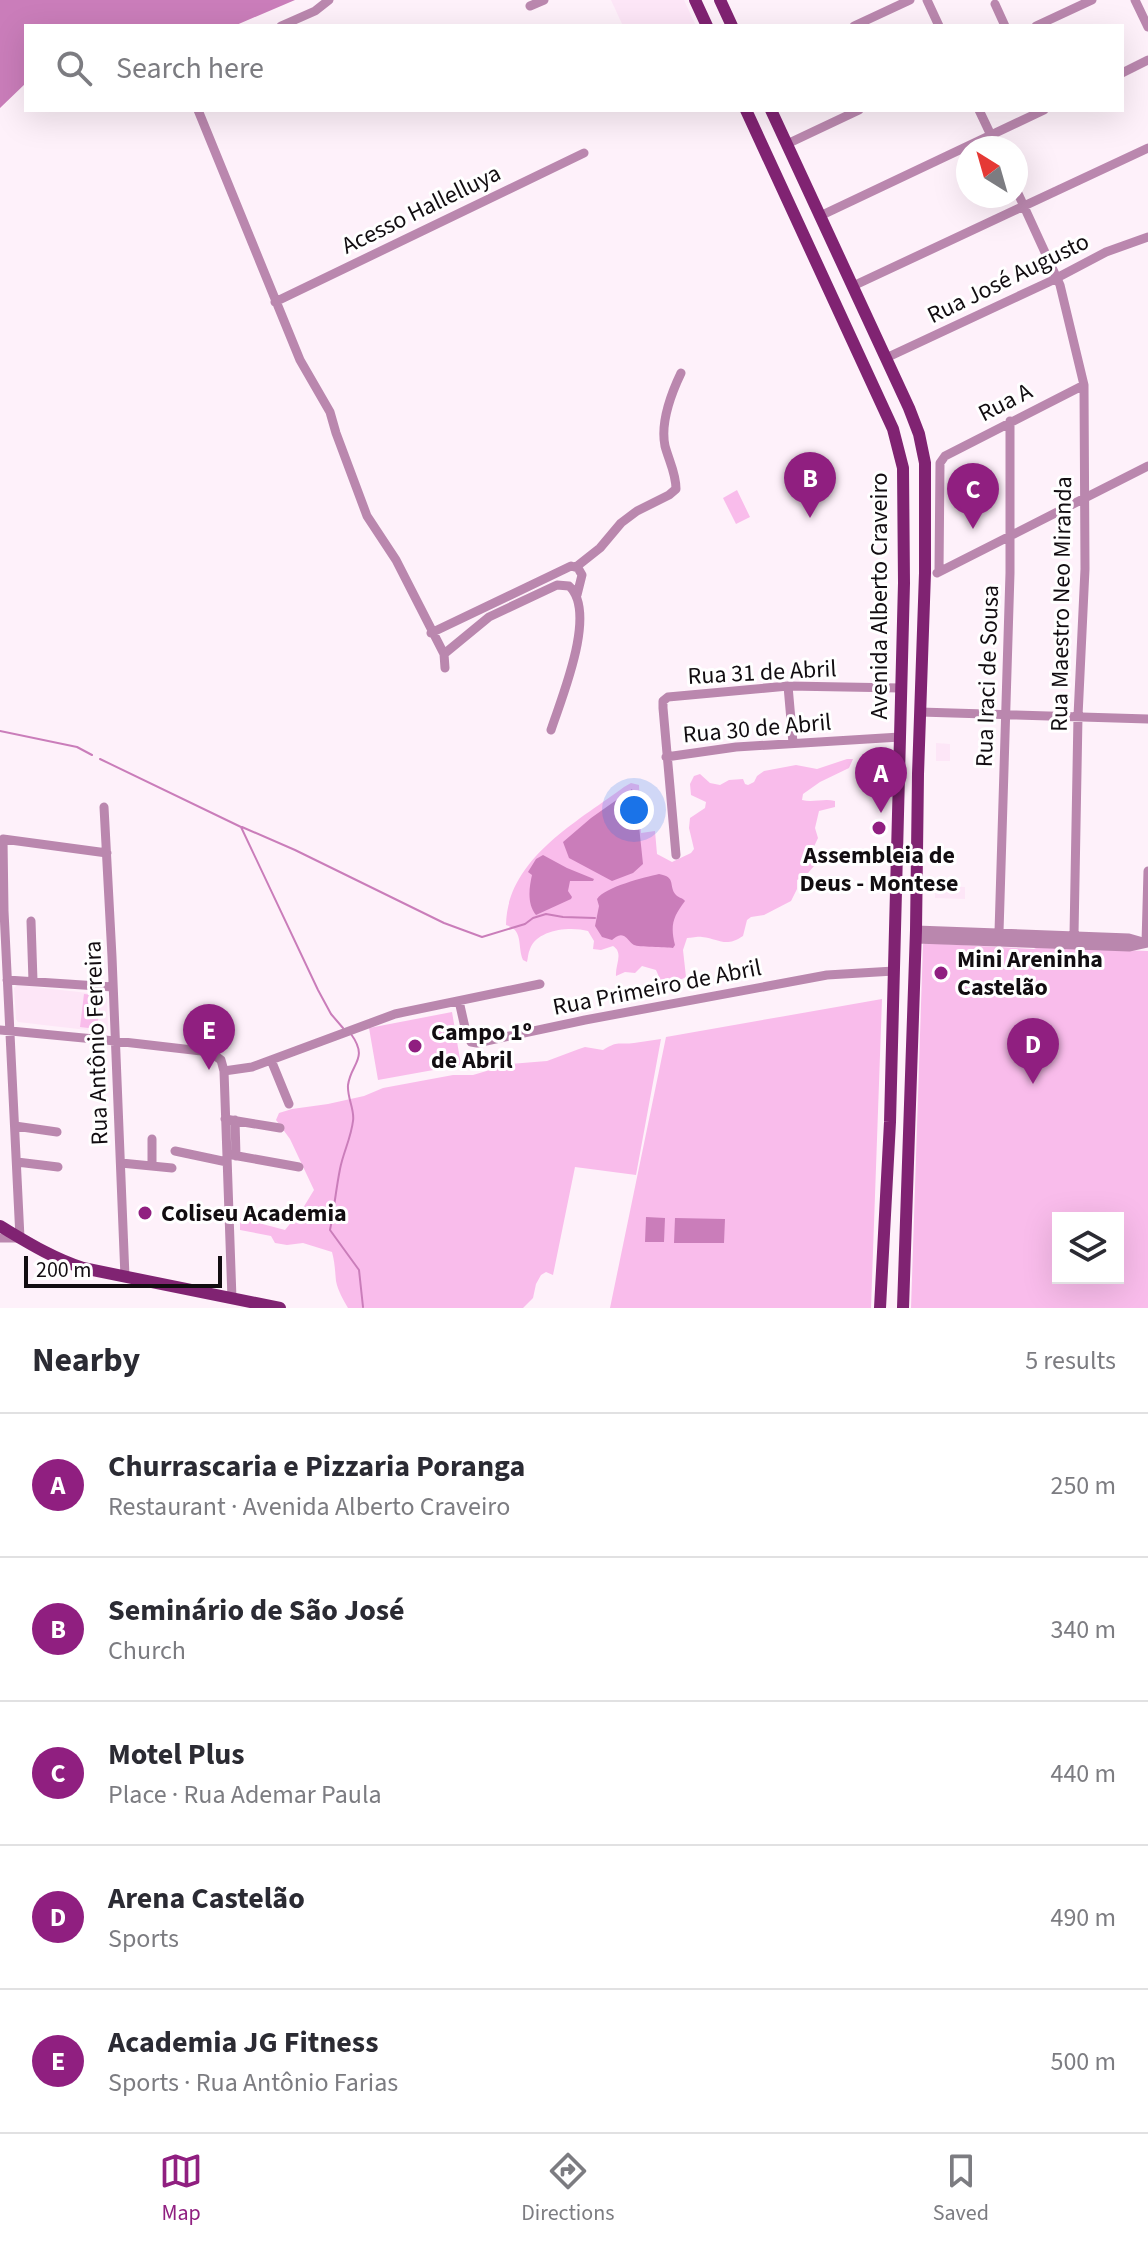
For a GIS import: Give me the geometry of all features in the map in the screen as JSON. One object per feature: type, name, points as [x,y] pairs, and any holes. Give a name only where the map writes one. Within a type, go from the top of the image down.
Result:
[{"type":"main road","points":[[695,0],[706,24]]},
{"type":"main road","points":[[721,0],[731,24]]},
{"type":"main road","name":"Avenida Alberto Craveiro","points":[[747,112],[893,429],[903,468],[904,573],[890,1122],[880,1308]]},
{"type":"main road","name":"Avenida Alberto Craveiro","points":[[772,112],[915,421],[925,463],[916,934],[903,1308]]},
{"type":"main road","points":[[904,573],[925,573]]},
{"type":"main road","points":[[0,1234],[66,1263],[237,1303]]},
{"type":"main road","points":[[20,1243],[57,1267],[89,1277],[279,1308]]},
{"type":"street","points":[[286,24],[302,18],[329,0]]},
{"type":"street","points":[[530,6],[544,0]]},
{"type":"street","points":[[858,24],[910,0]]},
{"type":"street","points":[[927,0],[938,24]]},
{"type":"street","points":[[1040,24],[1092,0]]},
{"type":"street","points":[[1135,0],[1148,27]]},
{"type":"street","points":[[995,4],[1004,24]]},
{"type":"street","points":[[1124,72],[1148,60]]},
{"type":"street","points":[[199,112],[300,360],[335,422],[336,433],[367,516],[396,560],[444,654],[445,668]]},
{"type":"street","points":[[787,144],[855,112]]},
{"type":"street","points":[[980,112],[991,136],[1040,112]]},
{"type":"street","points":[[1028,205],[1148,148]]},
{"type":"street","points":[[820,216],[956,152]]},
{"type":"street","name":"Acesso Hallelluya","points":[[275,302],[584,153]]},
{"type":"street","points":[[853,286],[1022,208]]},
{"type":"street","name":"Rua Maestro Neo Miranda","points":[[1024,208],[1057,278],[1084,385],[1085,569],[1078,716],[1074,935]]},
{"type":"street","name":"Rua José Augusto","points":[[886,358],[1106,252],[1148,237]]},
{"type":"street","points":[[576,567],[600,548],[621,523],[676,489],[675,472],[665,446],[665,432],[671,392],[681,373]]},
{"type":"street","name":"Rua A","points":[[939,572],[940,463],[945,456],[1084,385]]},
{"type":"street","name":"Rua Iraci de Sousa","points":[[999,932],[1011,537],[1010,421]]},
{"type":"street","points":[[925,573],[939,572],[1148,466]]},
{"type":"street","points":[[431,633],[571,566],[580,570],[578,646],[551,730]]},
{"type":"street","points":[[444,654],[489,617],[553,586],[565,584],[577,595]]},
{"type":"street","points":[[788,686],[793,743]]},
{"type":"street","name":"Rua 31 de Abril","points":[[666,757],[663,701],[668,697],[788,686],[901,688]]},
{"type":"street","points":[[920,712],[1148,719]]},
{"type":"street","name":"Rua 30 de Abril","points":[[666,757],[736,747],[900,737]]},
{"type":"street","points":[[666,757],[676,855]]},
{"type":"street","name":"Rua Antônio Ferreira","points":[[104,807],[125,1277]]},
{"type":"street","points":[[20,1243],[15,1126],[5,1030],[7,980],[3,839],[107,853]]},
{"type":"street","points":[[1147,943],[1148,871]]},
{"type":"street","points":[[31,921],[33,981]]},
{"type":"street","points":[[916,934],[999,932],[1129,938],[1147,943]]},
{"type":"street","points":[[916,934],[1129,947],[1147,943]]},
{"type":"street","name":"Rua Primeiro de Abril","points":[[459,1001],[471,1042],[477,1043],[827,975],[894,971]]},
{"type":"street","points":[[7,980],[113,987]]},
{"type":"street","points":[[224,1071],[252,1067],[377,1020],[540,984]]},
{"type":"street","points":[[5,1030],[210,1052],[221,1060],[230,1119],[237,1303]]},
{"type":"street","points":[[271,1060],[289,1104]]},
{"type":"street","points":[[230,1119],[280,1128]]},
{"type":"street","points":[[15,1126],[57,1132]]},
{"type":"street","points":[[152,1139],[152,1165]]},
{"type":"street","points":[[175,1151],[299,1167]]},
{"type":"street","points":[[17,1162],[58,1167]]},
{"type":"street","points":[[121,1163],[172,1168]]},
{"type":"shaded area","points":[[0,0],[295,0],[239,24],[24,24],[24,85],[0,108]]},
{"type":"shaded area","points":[[611,0],[684,0],[695,24],[622,24]]},
{"type":"shaded area","points":[[737,490],[750,517],[736,524],[723,498]]},
{"type":"shaded area","points":[[936,743],[950,744],[950,761],[936,761]]},
{"type":"shaded area","points":[[853,759],[849,768],[803,794],[802,800],[835,801],[835,807],[819,811],[815,828],[818,838],[809,857],[814,866],[797,880],[797,889],[791,901],[764,915],[751,917],[747,920],[743,936],[732,942],[687,938],[683,950],[686,977],[671,979],[663,986],[656,970],[642,966],[635,973],[625,972],[616,976],[619,956],[616,949],[613,946],[593,949],[594,941],[588,931],[581,930],[564,929],[547,933],[534,942],[527,962],[523,960],[518,935],[506,925],[509,902],[518,881],[548,844],[624,787],[631,783],[639,785],[641,833],[655,831],[657,854],[672,862],[694,849],[690,818],[705,808],[706,802],[691,795],[690,784],[694,776],[700,774],[710,783],[720,785],[729,780],[743,779],[748,785],[764,771],[796,765],[817,769]]},
{"type":"shaded area","points":[[632,789],[640,816],[643,864],[633,873],[612,881],[569,858],[563,842]]},
{"type":"shaded area","points":[[543,855],[594,879],[570,881],[568,891],[571,899],[536,915],[530,901],[532,875],[528,872],[536,859]]},
{"type":"shaded area","points":[[659,874],[668,877],[676,895],[685,901],[674,922],[673,948],[637,946],[622,935],[612,940],[602,937],[595,926],[599,906],[597,899],[616,887]]},
{"type":"shaded area","points":[[935,886],[965,887],[965,899],[935,898]]},
{"type":"shaded area","points":[[923,944],[1148,951],[1148,1308],[911,1308]]},
{"type":"shaded area","points":[[17,985],[105,995],[108,1029],[104,1032],[18,1022],[14,988]]},
{"type":"shaded area","points":[[84,994],[101,996],[97,1029],[80,1027]]},
{"type":"shaded area","points":[[882,999],[871,1308],[610,1308],[666,1037]]},
{"type":"shaded area","name":"Campo 1º de Abril","points":[[452,1012],[461,1065],[378,1080],[369,1028]]},
{"type":"shaded area","points":[[661,1039],[636,1175],[575,1167],[553,1275],[546,1272],[541,1275],[533,1298],[523,1308],[348,1308],[337,1285],[332,1252],[303,1243],[275,1243],[271,1236],[240,1230],[240,1218],[285,1230],[314,1190],[290,1139],[276,1120],[279,1113],[364,1096],[383,1088],[453,1075],[473,1075],[510,1064],[547,1061],[585,1047],[603,1050],[616,1044]]},
{"type":"shaded area","points":[[646,1217],[665,1218],[664,1242],[645,1242]]},
{"type":"shaded area","points":[[675,1218],[725,1219],[724,1243],[674,1243]]},
{"type":"waterway","points":[[0,731],[77,747],[92,755]]},
{"type":"waterway","points":[[100,759],[241,827],[318,990],[343,1028]]},
{"type":"waterway","points":[[242,827],[444,923],[482,937],[546,914],[595,918]]},
{"type":"waterway","points":[[351,1034],[359,1049],[348,1085],[353,1121],[340,1169],[330,1230],[359,1270],[363,1307]]},
{"type":"place","name":"Seminário de São José","points":[[810,518]]},
{"type":"place","name":"Motel Plus","points":[[973,529]]},
{"type":"place","name":"Churrascaria e Pizzaria Poranga","points":[[881,813]]},
{"type":"place","name":"Assembleia de Deus - Montese","points":[[879,828]]},
{"type":"place","name":"Mini Areninha Castelão","points":[[941,973]]},
{"type":"place","name":"Campo 1º de Abril","points":[[415,1046]]},
{"type":"place","name":"Academia JG Fitness","points":[[209,1070]]},
{"type":"place","name":"Arena Castelão","points":[[1033,1084]]},
{"type":"place","name":"Coliseu Academia","points":[[145,1213]]}]
